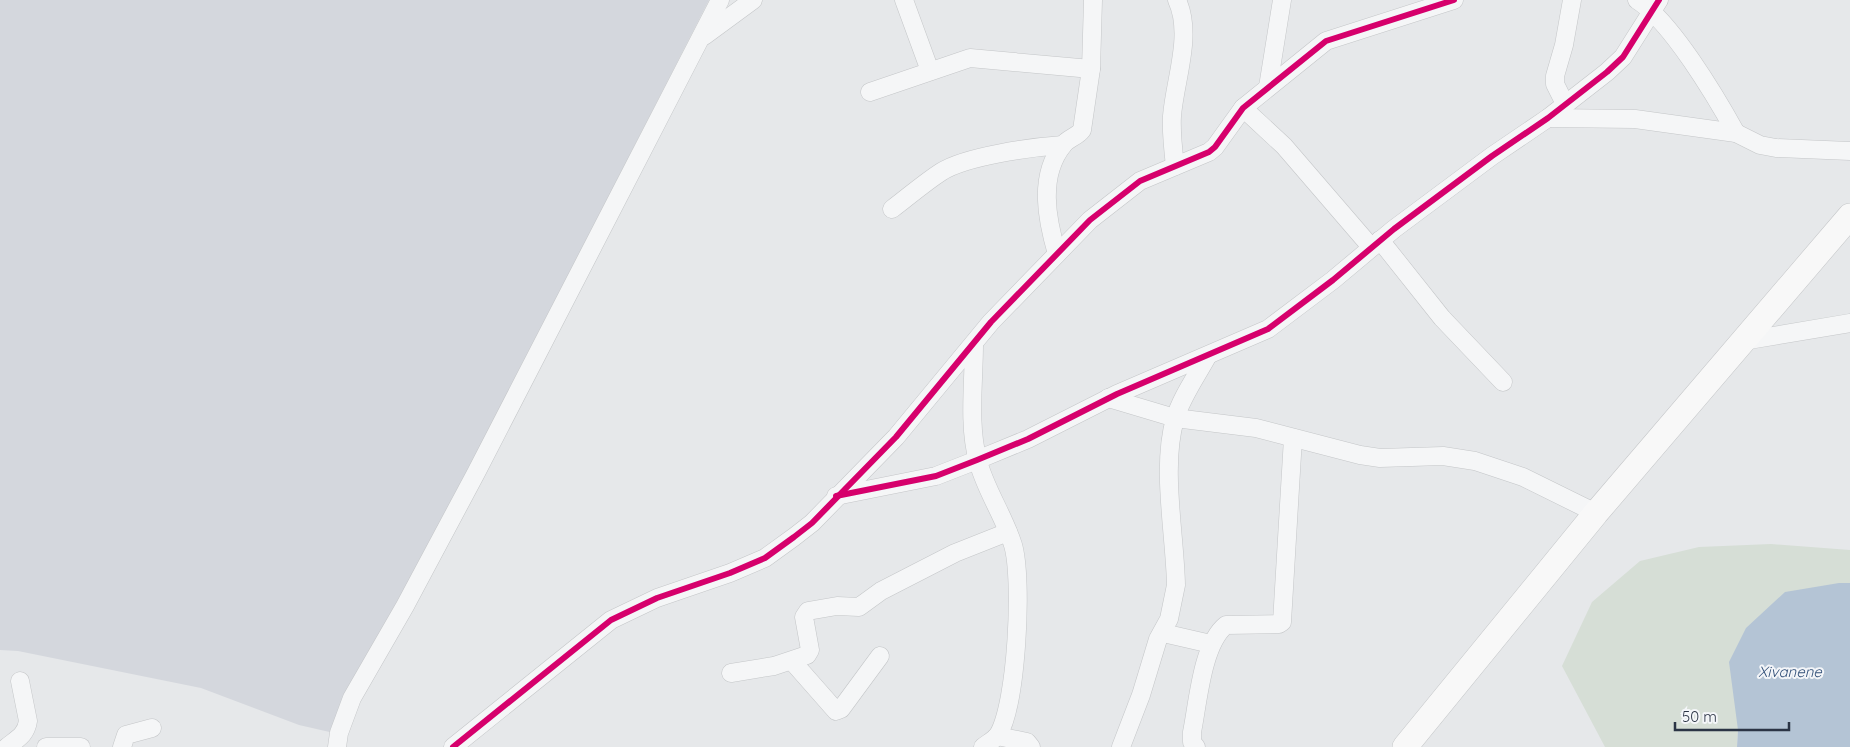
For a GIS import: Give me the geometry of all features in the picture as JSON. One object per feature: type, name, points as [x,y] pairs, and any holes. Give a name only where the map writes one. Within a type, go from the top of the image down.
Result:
[{"type":"main road","points":[[1405,747],[1596,513],[1850,216]]},
{"type":"street","points":[[337,747],[339,733],[352,698],[472,481],[720,0]]},
{"type":"street","points":[[699,40],[753,0]]},
{"type":"street","points":[[904,0],[930,71]]},
{"type":"street","points":[[1057,254],[1047,220],[1046,202],[1051,174],[1063,145],[1082,130],[1091,69],[1093,0]]},
{"type":"street","points":[[1175,166],[1172,122],[1181,61],[1182,31],[1182,17],[1177,0]]},
{"type":"street","points":[[1268,87],[1282,0]]},
{"type":"street","points":[[453,747],[611,620],[657,598],[730,573],[765,558],[812,522],[920,411],[1014,298],[1090,220],[1140,181],[1208,152],[1215,147],[1243,108],[1326,41],[1454,0]]},
{"type":"street","points":[[1565,104],[1555,84],[1555,76],[1564,45],[1572,0]]},
{"type":"street","points":[[1637,0],[1656,6],[1716,96],[1736,133]]},
{"type":"street","points":[[836,496],[936,476],[978,460],[1028,439],[1108,398],[1207,358],[1268,329],[1334,280],[1375,244],[1485,162],[1548,118],[1607,72],[1623,57],[1656,6]]},
{"type":"street","points":[[870,92],[970,58],[1091,69]]},
{"type":"street","points":[[1243,108],[1280,142],[1452,330],[1503,382]]},
{"type":"street","points":[[1548,118],[1635,119],[1736,133],[1760,145],[1776,148],[1850,151]]},
{"type":"street","points":[[892,210],[941,172],[960,163],[1035,147],[1063,145]]},
{"type":"street","points":[[1743,341],[1850,323]]},
{"type":"street","points":[[974,344],[973,416],[978,460],[1008,532],[1017,566],[1015,664],[1011,695],[990,742],[1026,742],[1031,747]]},
{"type":"street","points":[[1121,747],[1141,695],[1158,639],[1163,633],[1169,618],[1176,585],[1170,469],[1171,437],[1175,418],[1207,358]]},
{"type":"street","points":[[1108,398],[1175,418],[1256,428],[1360,455],[1380,458],[1443,456],[1475,461],[1523,477],[1596,513]]},
{"type":"street","points":[[1196,747],[1192,742],[1192,732],[1211,644],[1220,630],[1226,625],[1282,622],[1292,438]]},
{"type":"street","points":[[731,673],[774,666],[807,655],[810,650],[805,613],[837,606],[859,607],[881,591],[955,553],[1008,532]]},
{"type":"street","points":[[1163,633],[1211,644]]},
{"type":"street","points":[[792,661],[836,711],[841,709],[880,656]]},
{"type":"street","points":[[7,747],[18,740],[27,727],[28,721],[20,681]]},
{"type":"street","points":[[122,747],[126,735],[152,728]]},
{"type":"street","points":[[46,747],[81,747]]},
{"type":"shaded area","points":[[0,0],[709,0],[334,733],[299,725],[201,688],[18,651],[0,650]]},
{"type":"shaded area","points":[[1771,544],[1850,550],[1850,583],[1839,583],[1738,730],[1737,747],[1605,747],[1562,666],[1592,602],[1640,561],[1699,547]]},
{"type":"water","name":"Xivanene","points":[[1839,583],[1850,583],[1850,747],[1737,747],[1738,730],[1729,662],[1746,628],[1785,592]]},
{"type":"cycle path","points":[[453,747],[611,620],[657,598],[730,573],[765,558],[812,523],[896,437],[991,322],[1090,220],[1140,181],[1209,152],[1215,147],[1243,108],[1326,41],[1454,0]]},
{"type":"cycle path","points":[[836,496],[936,476],[1028,439],[1117,394],[1268,329],[1333,280],[1394,229],[1492,156],[1548,118],[1607,72],[1623,57],[1659,0]]}]
